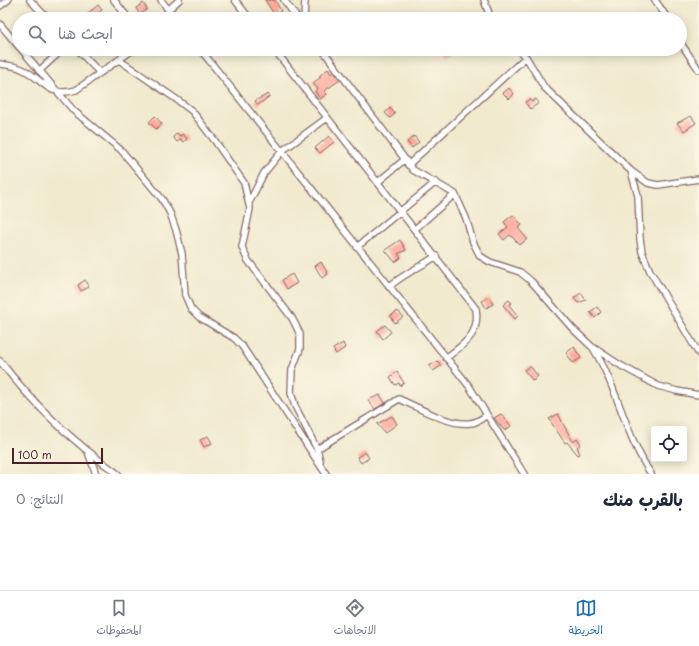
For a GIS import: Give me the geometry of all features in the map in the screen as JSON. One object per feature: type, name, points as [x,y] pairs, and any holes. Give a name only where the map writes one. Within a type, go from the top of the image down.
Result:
[{"type":"street","points":[[0,6],[8,0]]},
{"type":"street","points":[[30,0],[41,12]]},
{"type":"street","points":[[114,0],[123,12]]},
{"type":"street","points":[[161,0],[168,10],[179,0]]},
{"type":"street","points":[[235,0],[244,12]]},
{"type":"street","points":[[284,0],[293,12]]},
{"type":"street","points":[[304,12],[305,0]]},
{"type":"street","points":[[484,0],[488,12]]},
{"type":"street","points":[[655,0],[663,12]]},
{"type":"street","points":[[0,24],[12,38]]},
{"type":"street","points":[[687,52],[699,70]]},
{"type":"street","points":[[27,56],[56,92],[74,111],[121,150],[162,199],[170,213],[176,230],[182,254],[185,295],[191,308],[199,317],[234,338],[242,346],[326,474]]},
{"type":"street","points":[[39,71],[55,56]]},
{"type":"street","points":[[84,56],[100,73]]},
{"type":"street","points":[[0,64],[25,70],[56,92],[66,93],[76,90],[124,56]]},
{"type":"street","points":[[206,56],[468,386],[524,474]]},
{"type":"street","points":[[279,56],[476,309],[478,317],[473,334],[446,358]]},
{"type":"street","points":[[327,56],[408,165],[419,174],[436,182],[454,194],[466,218],[473,242],[480,256],[490,262],[520,272],[531,281],[572,328],[591,346],[620,365],[658,386],[699,395]]},
{"type":"street","points":[[408,165],[526,58],[544,87],[631,171],[648,183],[658,185],[699,179]]},
{"type":"street","points":[[119,60],[176,98],[192,111],[229,160],[244,183],[250,201],[250,209],[242,247],[248,259],[292,318],[300,334],[300,349],[292,370],[291,393],[300,416],[317,449],[320,464]]},
{"type":"street","points":[[250,201],[264,173],[282,151],[327,118]]},
{"type":"street","points":[[378,182],[404,160]]},
{"type":"street","points":[[631,171],[638,196],[642,252],[650,271],[699,354]]},
{"type":"street","points":[[357,247],[436,182]]},
{"type":"street","points":[[415,229],[454,194]]},
{"type":"street","points":[[389,287],[402,276],[420,268],[436,256]]},
{"type":"street","points":[[591,346],[608,374],[636,450],[651,474]]},
{"type":"street","points":[[0,360],[36,405],[88,452],[118,474]]},
{"type":"street","points":[[317,449],[399,399],[425,412],[461,424],[472,423],[487,415]]},
{"type":"street","points":[[88,452],[96,474]]},
{"type":"building","points":[[265,0],[275,0],[281,11],[273,12]]},
{"type":"building","points":[[143,3],[147,9],[144,12],[138,12],[136,8]]},
{"type":"building","points":[[98,5],[102,10],[100,12],[89,12]]},
{"type":"building","points":[[328,69],[331,74],[334,72],[340,80],[324,91],[327,94],[320,99],[315,91],[318,89],[313,83]]},
{"type":"building","points":[[509,88],[514,94],[509,99],[503,93]]},
{"type":"building","points":[[268,94],[270,96],[258,105],[255,101]]},
{"type":"building","points":[[530,99],[532,102],[536,99],[539,103],[530,109],[525,102]]},
{"type":"building","points":[[390,108],[395,114],[390,118],[385,113]]},
{"type":"building","points":[[155,116],[162,124],[156,129],[149,122]]},
{"type":"building","points":[[691,116],[696,123],[684,131],[677,123]]},
{"type":"building","points":[[177,133],[180,136],[183,134],[187,139],[183,142],[181,139],[177,142],[173,137]]},
{"type":"building","points":[[329,136],[334,142],[320,153],[315,148]]},
{"type":"building","points":[[414,136],[419,142],[412,148],[407,142]]},
{"type":"building","points":[[513,215],[522,225],[518,228],[527,239],[520,245],[510,235],[504,240],[499,234],[508,227],[504,222]]},
{"type":"building","points":[[400,240],[406,250],[398,254],[401,258],[395,262],[385,250]]},
{"type":"building","points":[[321,262],[328,274],[322,278],[315,266]]},
{"type":"building","points":[[292,274],[297,283],[287,289],[282,280]]},
{"type":"building","points":[[85,280],[89,287],[81,291],[78,285]]},
{"type":"building","points":[[581,293],[586,300],[578,303],[574,298]]},
{"type":"building","points":[[489,297],[493,304],[486,308],[482,301]]},
{"type":"building","points":[[509,300],[512,303],[509,305],[518,316],[515,319],[503,305]]},
{"type":"building","points":[[597,307],[601,312],[595,318],[590,312]]},
{"type":"building","points":[[398,311],[403,317],[395,323],[390,316]]},
{"type":"building","points":[[385,325],[391,332],[383,339],[377,331]]},
{"type":"building","points":[[343,343],[345,348],[336,354],[333,349]]},
{"type":"building","points":[[574,347],[581,358],[573,363],[566,353]]},
{"type":"building","points":[[438,361],[441,366],[433,371],[429,366]]},
{"type":"building","points":[[530,366],[538,376],[533,381],[524,370]]},
{"type":"building","points":[[397,372],[404,383],[400,386],[399,383],[395,385],[390,377]]},
{"type":"building","points":[[380,395],[385,403],[375,409],[368,400]]},
{"type":"building","points":[[501,414],[511,426],[505,431],[494,418]]},
{"type":"building","points":[[558,414],[573,442],[577,439],[581,444],[577,447],[580,454],[578,455],[567,442],[565,443],[549,419]]},
{"type":"building","points":[[392,416],[397,424],[385,433],[377,424]]},
{"type":"building","points":[[208,436],[212,443],[204,447],[200,440]]},
{"type":"building","points":[[365,452],[369,458],[361,463],[357,457]]}]
